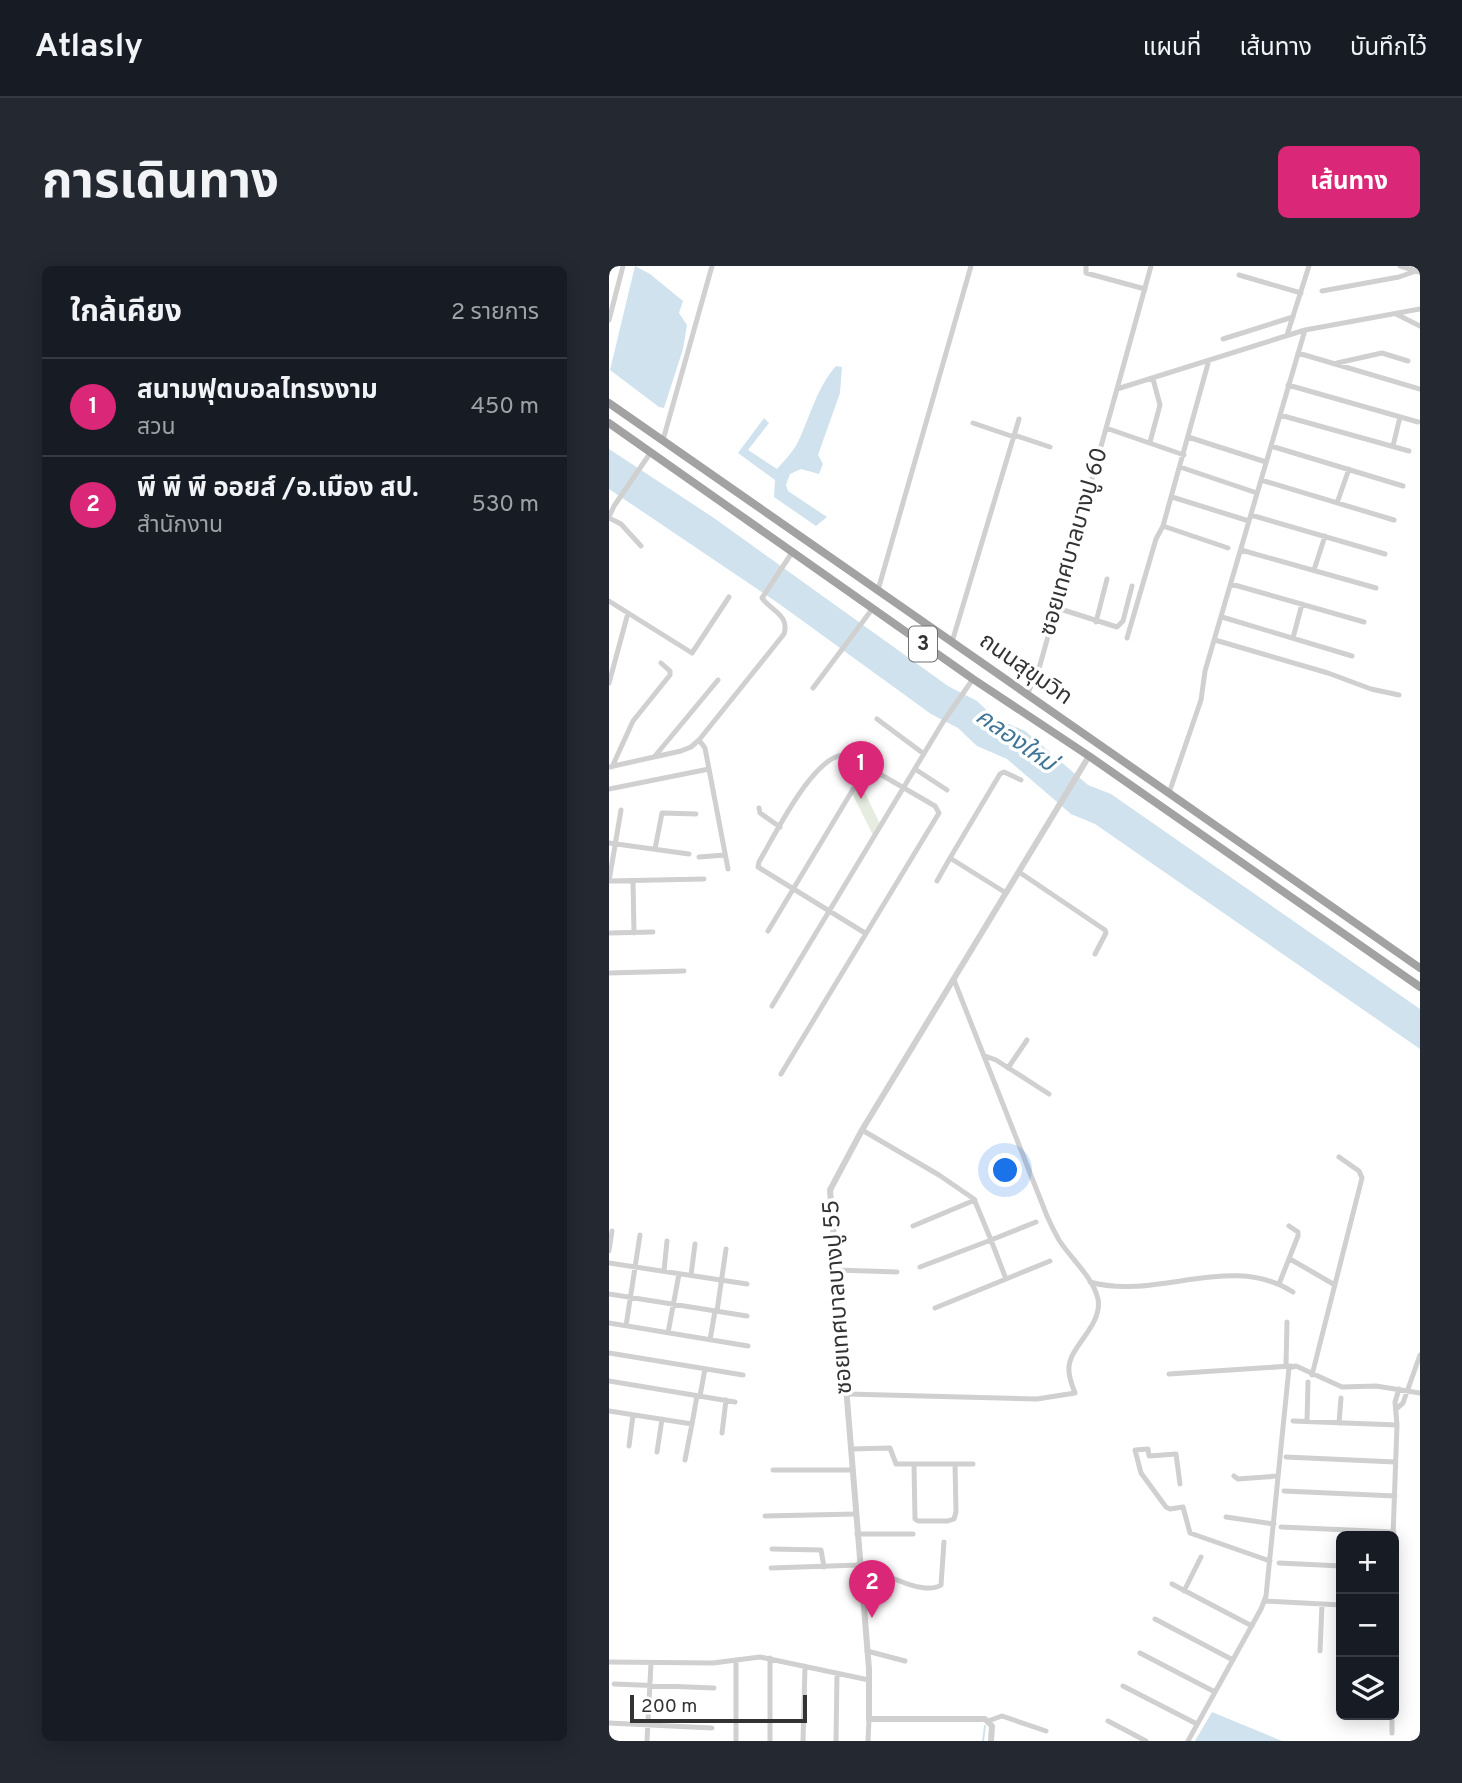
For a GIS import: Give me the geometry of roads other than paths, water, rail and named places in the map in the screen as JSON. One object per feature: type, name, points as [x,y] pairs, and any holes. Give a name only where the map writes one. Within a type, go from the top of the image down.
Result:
[{"type":"highway","name":"ถนนสุขุมวิท","points":[[609,403],[1420,968]]},
{"type":"highway","name":"ถนนสุขุมวิท","points":[[609,424],[1420,987]]},
{"type":"highway","points":[[1238,861],[1248,848]]},
{"type":"street","points":[[609,320],[624,266]]},
{"type":"street","points":[[663,440],[712,266]]},
{"type":"street","points":[[878,590],[971,266]]},
{"type":"street","points":[[1086,266],[1086,273],[1145,289]]},
{"type":"street","name":"ซอยเทศบาลบางปู 60","points":[[1027,695],[1040,665],[1151,266]]},
{"type":"street","points":[[1287,335],[1309,266]]},
{"type":"street","points":[[1400,266],[1418,272]]},
{"type":"street","points":[[1322,291],[1418,272]]},
{"type":"street","points":[[1239,275],[1301,293]]},
{"type":"street","points":[[1117,389],[1305,330],[1420,309]]},
{"type":"street","points":[[1395,314],[1420,326]]},
{"type":"street","points":[[1223,339],[1293,317]]},
{"type":"street","points":[[1169,793],[1201,700],[1202,681],[1305,330]]},
{"type":"street","points":[[1298,353],[1420,388]]},
{"type":"street","points":[[1337,363],[1382,353],[1408,361]]},
{"type":"street","points":[[1127,638],[1184,455],[1209,360]]},
{"type":"street","points":[[1150,442],[1160,405],[1153,379]]},
{"type":"street","points":[[1288,385],[1418,422]]},
{"type":"street","points":[[1280,415],[1409,451]]},
{"type":"street","points":[[1393,446],[1400,417]]},
{"type":"street","points":[[952,642],[1019,419]]},
{"type":"street","points":[[973,423],[1050,447]]},
{"type":"street","points":[[1106,428],[1184,455]]},
{"type":"street","points":[[1188,437],[1266,462]]},
{"type":"street","points":[[1271,446],[1403,485]]},
{"type":"street","points":[[641,546],[621,524],[609,517],[651,452]]},
{"type":"street","points":[[1180,467],[1257,493]]},
{"type":"street","points":[[1337,503],[1349,469]]},
{"type":"street","points":[[1261,480],[1394,520]]},
{"type":"street","points":[[1171,497],[1385,554]]},
{"type":"street","points":[[1163,526],[1228,548]]},
{"type":"street","points":[[1314,570],[1325,537]]},
{"type":"street","points":[[1241,550],[1375,588]]},
{"type":"street","points":[[611,767],[687,750],[699,740],[784,634],[785,621],[764,601],[763,595],[793,551]]},
{"type":"street","points":[[1096,622],[1107,579]]},
{"type":"street","points":[[1231,584],[1364,622]]},
{"type":"street","points":[[1056,608],[1114,627],[1121,624],[1132,586]]},
{"type":"street","points":[[609,601],[692,653],[729,597]]},
{"type":"street","points":[[1293,638],[1302,604]]},
{"type":"street","points":[[813,688],[873,608]]},
{"type":"street","points":[[609,683],[628,613]]},
{"type":"street","points":[[1222,617],[1352,656]]},
{"type":"street","points":[[1215,640],[1328,673],[1377,691],[1399,695]]},
{"type":"street","points":[[611,767],[633,721],[670,675],[670,671],[661,663]]},
{"type":"street","points":[[772,1006],[943,722],[973,679]]},
{"type":"street","points":[[655,757],[718,680]]},
{"type":"street","points":[[877,719],[924,754]]},
{"type":"street","points":[[699,740],[705,748],[728,869]]},
{"type":"street","points":[[782,1074],[939,813],[938,808],[847,755],[835,756],[807,783],[758,867],[865,933]]},
{"type":"street","name":"ซอยเทศบาลบางปู 55","points":[[868,1741],[867,1651],[830,1190],[862,1130],[1089,756]]},
{"type":"street","points":[[768,931],[867,766]]},
{"type":"street","points":[[609,789],[709,769]]},
{"type":"street","points":[[915,769],[947,790]]},
{"type":"street","points":[[937,881],[1000,774],[1004,772],[1021,780]]},
{"type":"street","points":[[759,808],[761,813],[780,827]]},
{"type":"street","points":[[621,810],[612,843],[609,881],[704,879]]},
{"type":"street","points":[[655,849],[662,813],[695,814]]},
{"type":"street","points":[[612,843],[689,854]]},
{"type":"street","points":[[699,857],[725,855]]},
{"type":"street","points":[[950,858],[1006,893]]},
{"type":"street","points":[[1019,873],[1105,930],[1095,954]]},
{"type":"street","points":[[632,881],[633,933]]},
{"type":"street","points":[[609,933],[653,932]]},
{"type":"street","points":[[609,973],[684,971]]},
{"type":"street","points":[[847,1394],[1037,1399],[1075,1393],[1069,1376],[1069,1363],[1086,1336],[1098,1307],[1096,1293],[1090,1282],[1053,1230],[954,981]]},
{"type":"street","points":[[1008,1068],[1027,1040]]},
{"type":"street","points":[[985,1056],[1049,1094]]},
{"type":"street","points":[[862,1130],[939,1175],[975,1200],[1006,1279]]},
{"type":"street","points":[[1313,1372],[1362,1178],[1359,1171],[1339,1157]]},
{"type":"street","points":[[913,1226],[975,1200]]},
{"type":"street","points":[[921,1267],[1036,1222]]},
{"type":"street","points":[[1279,1284],[1299,1234],[1289,1226]]},
{"type":"street","points":[[609,1251],[612,1231]]},
{"type":"street","points":[[626,1326],[640,1235]]},
{"type":"street","points":[[664,1271],[667,1241]]},
{"type":"street","points":[[691,1275],[695,1244]]},
{"type":"street","points":[[710,1340],[726,1249]]},
{"type":"street","points":[[1290,1259],[1335,1284]]},
{"type":"street","points":[[935,1308],[1050,1261]]},
{"type":"street","points":[[609,1263],[747,1284]]},
{"type":"street","points":[[837,1270],[897,1272]]},
{"type":"street","points":[[668,1333],[679,1274]]},
{"type":"street","points":[[1090,1282],[1129,1286],[1243,1276],[1279,1284],[1293,1292]]},
{"type":"street","points":[[609,1294],[747,1317]]},
{"type":"street","points":[[1188,1741],[1264,1601],[1289,1366],[1287,1322]]},
{"type":"street","points":[[609,1323],[748,1346]]},
{"type":"street","points":[[609,1353],[743,1375]]},
{"type":"street","points":[[1396,1409],[1403,1402],[1420,1355]]},
{"type":"street","points":[[1169,1374],[1289,1366],[1313,1372],[1342,1387],[1376,1386],[1420,1393]]},
{"type":"street","points":[[685,1460],[705,1368]]},
{"type":"street","points":[[609,1381],[735,1402]]},
{"type":"street","points":[[1307,1422],[1308,1382]]},
{"type":"street","points":[[1393,1531],[1397,1425],[1395,1402],[1399,1389]]},
{"type":"street","points":[[1339,1423],[1341,1398]]},
{"type":"street","points":[[722,1433],[726,1400]]},
{"type":"street","points":[[609,1411],[692,1424]]},
{"type":"street","points":[[629,1447],[633,1415]]},
{"type":"street","points":[[657,1452],[662,1419]]},
{"type":"street","points":[[1293,1421],[1397,1425]]},
{"type":"street","points":[[851,1449],[890,1448],[896,1464],[973,1464]]},
{"type":"street","points":[[1180,1484],[1176,1454],[1149,1456],[1148,1449],[1135,1450],[1141,1473],[1166,1507],[1183,1507],[1190,1533],[1270,1561]]},
{"type":"street","points":[[1286,1457],[1395,1462]]},
{"type":"street","points":[[914,1464],[915,1519],[918,1521],[954,1519],[955,1464]]},
{"type":"street","points":[[773,1470],[852,1470]]},
{"type":"street","points":[[1234,1476],[1238,1479],[1279,1476]]},
{"type":"street","points":[[1284,1491],[1395,1496]]},
{"type":"street","points":[[765,1516],[856,1514]]},
{"type":"street","points":[[1226,1517],[1274,1524]]},
{"type":"street","points":[[1281,1527],[1345,1531]]},
{"type":"street","points":[[857,1534],[913,1534]]},
{"type":"street","points":[[771,1568],[859,1564],[921,1589],[938,1588],[941,1585],[944,1542]]},
{"type":"street","points":[[772,1549],[821,1550],[824,1567]]},
{"type":"street","points":[[1184,1591],[1201,1557]]},
{"type":"street","points":[[1279,1563],[1336,1566]]},
{"type":"street","points":[[1172,1584],[1252,1626]]},
{"type":"street","points":[[1264,1601],[1336,1605]]},
{"type":"street","points":[[1320,1651],[1322,1604]]},
{"type":"street","points":[[1155,1619],[1233,1660]]},
{"type":"street","points":[[867,1651],[905,1661]]},
{"type":"street","points":[[1140,1653],[1215,1692]]},
{"type":"street","points":[[609,1662],[651,1664],[770,1658],[869,1681]]},
{"type":"street","points":[[770,1658],[770,1741]]},
{"type":"street","points":[[736,1660],[736,1741]]},
{"type":"street","points":[[647,1741],[651,1664]]},
{"type":"street","points":[[803,1741],[805,1666]]},
{"type":"street","points":[[836,1741],[837,1673]]},
{"type":"street","points":[[614,1684],[714,1688]]},
{"type":"street","points":[[1123,1686],[1197,1724]]},
{"type":"street","points":[[869,1719],[988,1721],[1002,1716],[1046,1731]]},
{"type":"street","points":[[1392,1720],[1392,1733]]},
{"type":"street","points":[[988,1721],[993,1731],[991,1741]]},
{"type":"street","points":[[1108,1721],[1146,1741]]},
{"type":"street","points":[[609,1723],[712,1728]]},
{"type":"water","points":[[635,266],[650,274],[683,301],[679,313],[687,325],[683,349],[664,408],[610,370]]},
{"type":"water","points":[[836,366],[842,367],[840,393],[818,455],[823,464],[819,474],[801,469],[790,474],[786,485],[788,491],[827,517],[816,526],[774,497],[775,480],[738,453],[764,418],[769,423],[748,450],[777,469],[796,446],[819,393]]},
{"type":"water","name":"คลองใหม่","points":[[609,449],[714,518],[948,686],[977,701],[995,718],[1025,731],[1088,785],[1111,794],[1420,1009],[1420,1049],[1095,824],[1071,814],[1007,759],[977,746],[958,728],[931,714],[778,603],[609,489]]},
{"type":"water","points":[[1212,1712],[1282,1741],[1195,1741]]},
{"type":"waterway","points":[[983,1741],[985,1726]]},
{"type":"place","name":"สนามฟุตบอลไทรงงาม","points":[[861,799]]},
{"type":"place","name":"พี พี พี ออยส์ /อ.เมือง สป.","points":[[872,1618]]}]
